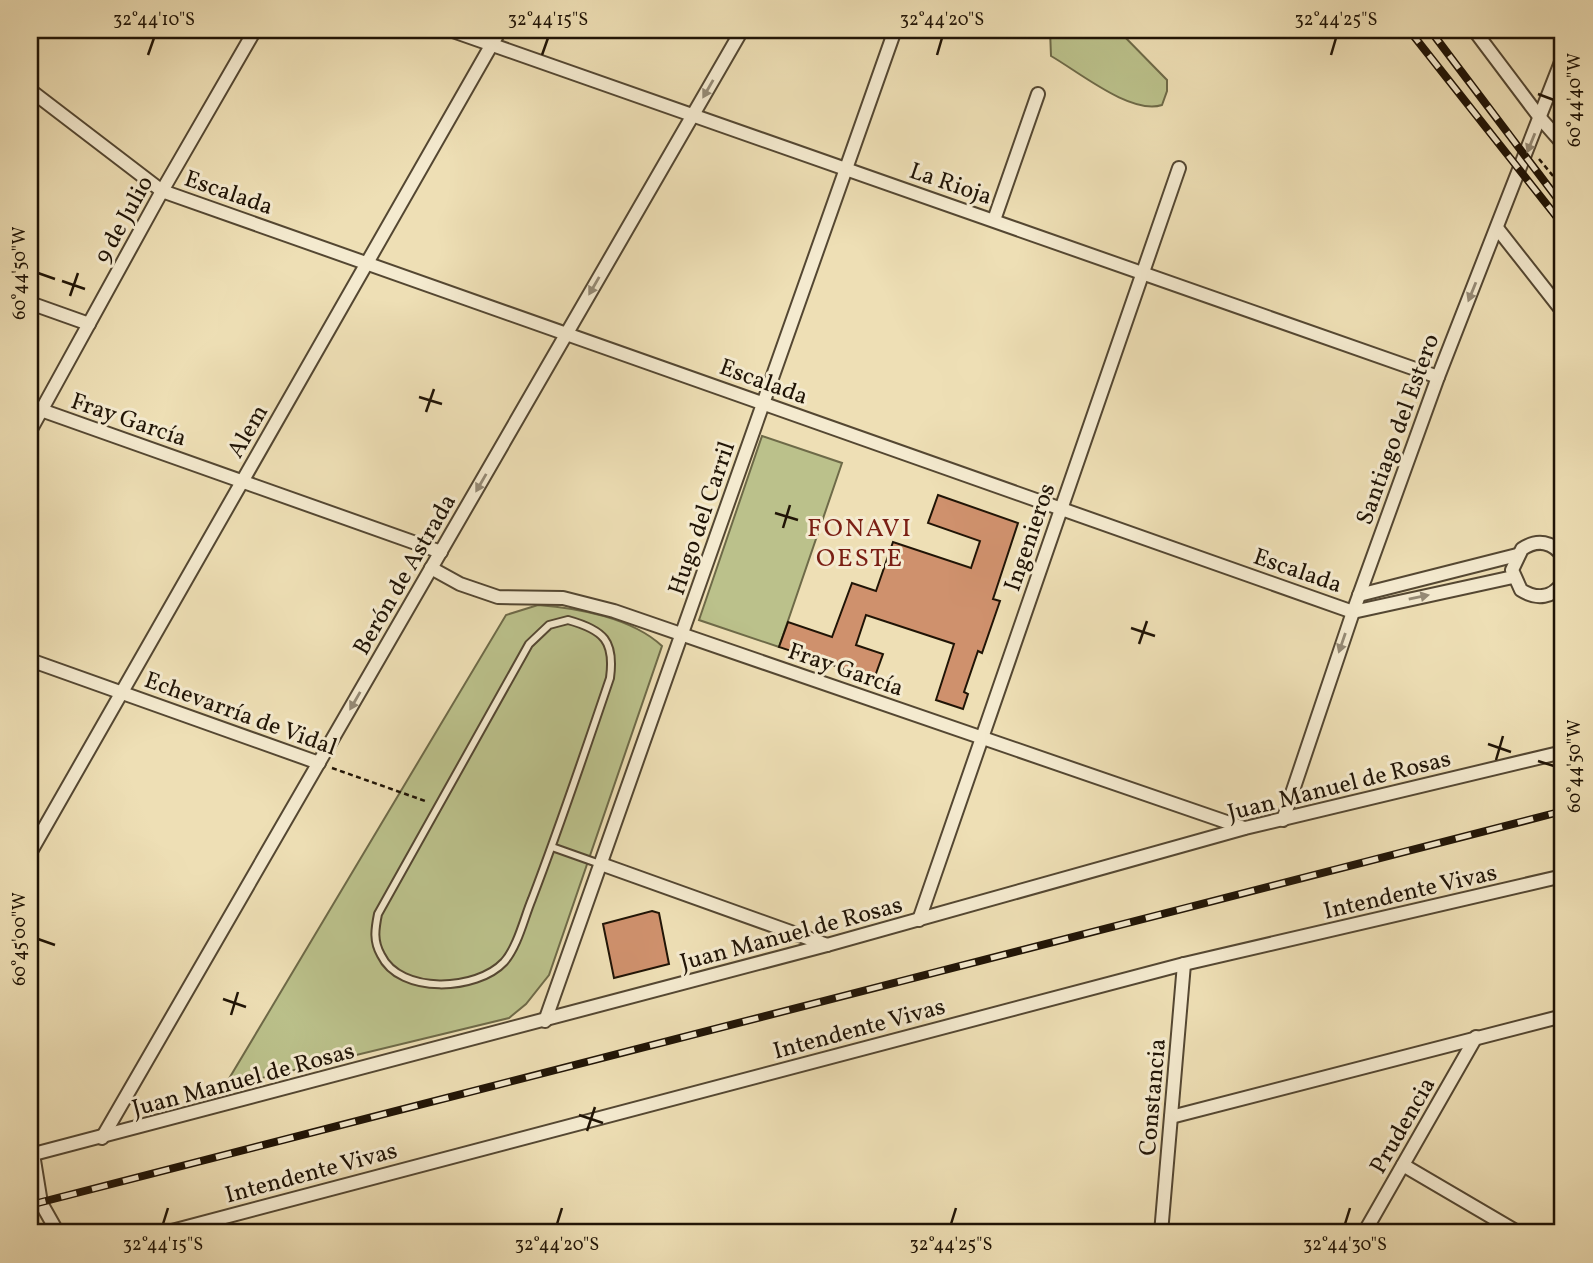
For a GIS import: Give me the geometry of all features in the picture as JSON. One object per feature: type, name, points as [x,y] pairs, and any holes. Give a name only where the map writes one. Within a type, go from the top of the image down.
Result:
[{"type":"street","name":"9 de Julio","points":[[30,431],[162,191],[255,30]]},
{"type":"street","name":"La Rioja","points":[[450,30],[1438,377]]},
{"type":"street","name":"Alem","points":[[30,853],[499,30]]},
{"type":"street","name":"Berón de Astrada","points":[[102,1138],[743,30]]},
{"type":"street","name":"Hugo del Carril","points":[[545,1021],[895,30]]},
{"type":"street","points":[[1474,30],[1541,120],[1563,144]]},
{"type":"street","name":"Santiago del Estero","points":[[1283,820],[1353,611],[1438,377],[1541,120],[1563,57]]},
{"type":"street","name":"Escalada","points":[[30,90],[162,191],[1353,611],[1513,577]]},
{"type":"street","points":[[994,220],[1038,94]]},
{"type":"street","name":"Ingenieros","points":[[919,920],[1180,168]]},
{"type":"street","points":[[1497,228],[1563,312]]},
{"type":"street","points":[[30,303],[89,324]]},
{"type":"street","name":"Fray García","points":[[41,410],[440,552]]},
{"type":"street","name":"Escalada","points":[[1359,595],[1517,555],[1528,545],[1544,543],[1557,549],[1563,557]]},
{"type":"street","points":[[1517,555],[1513,577],[1521,590],[1535,597],[1550,594],[1563,582]]},
{"type":"street","name":"Fray García","points":[[431,568],[460,584],[498,597],[564,598],[614,611],[1245,828]]},
{"type":"street","name":"Echevarría de Vidal","points":[[30,660],[319,763]]},
{"type":"street","name":"Juan Manuel de Rosas","points":[[32,1154],[102,1138],[827,946],[1245,828],[1563,752]]},
{"type":"street","points":[[601,864],[827,946]]},
{"type":"street","name":"Intendente Vivas","points":[[168,1232],[1184,964],[1563,876]]},
{"type":"street","name":"Constancia","points":[[1161,1233],[1184,964]]},
{"type":"street","points":[[1171,1117],[1563,1016]]},
{"type":"street","name":"Prudencia","points":[[1364,1233],[1476,1037]]},
{"type":"street","points":[[32,1154],[40,1203],[58,1233]]},
{"type":"street","points":[[1403,1165],[1519,1233]]},
{"type":"street","points":[[152,1233],[168,1232]]},
{"type":"lane","points":[[568,620],[589,626],[607,639],[613,658],[610,678],[552,847],[516,940],[504,961],[484,975],[456,983],[426,983],[399,974],[381,957],[374,937],[378,914],[439,806],[529,644],[549,625],[568,620]]},
{"type":"lane","points":[[552,847],[601,864]]},
{"type":"path","points":[[1529,148],[1563,188]]},
{"type":"path","name":"Echevarría de Vidal","points":[[319,763],[439,806]]},
{"type":"green space","points":[[1050,30],[1118,30],[1167,80],[1167,91],[1162,105],[1136,104],[1121,98],[1051,56]]},
{"type":"green space","points":[[762,436],[842,463],[779,647],[699,620]]},
{"type":"green space","points":[[538,605],[604,616],[636,628],[662,646],[549,975],[526,1004],[509,1018],[224,1087],[506,615]]},
{"type":"building","points":[[938,495],[1018,523],[993,599],[1000,601],[982,653],[978,651],[964,692],[968,694],[963,709],[936,700],[954,644],[866,615],[856,645],[883,654],[874,679],[779,647],[788,622],[832,637],[852,583],[876,591],[893,542],[971,568],[980,541],[928,523]]},
{"type":"building","points":[[652,911],[659,913],[669,964],[614,978],[603,924]]},
{"type":"railway","points":[[1409,30],[1563,225]]},
{"type":"railway","points":[[1430,30],[1563,206]]},
{"type":"railway","points":[[30,1205],[1563,811]]},
{"type":"district","name":"FONAVI OESTE","points":[[860,542]]}]
